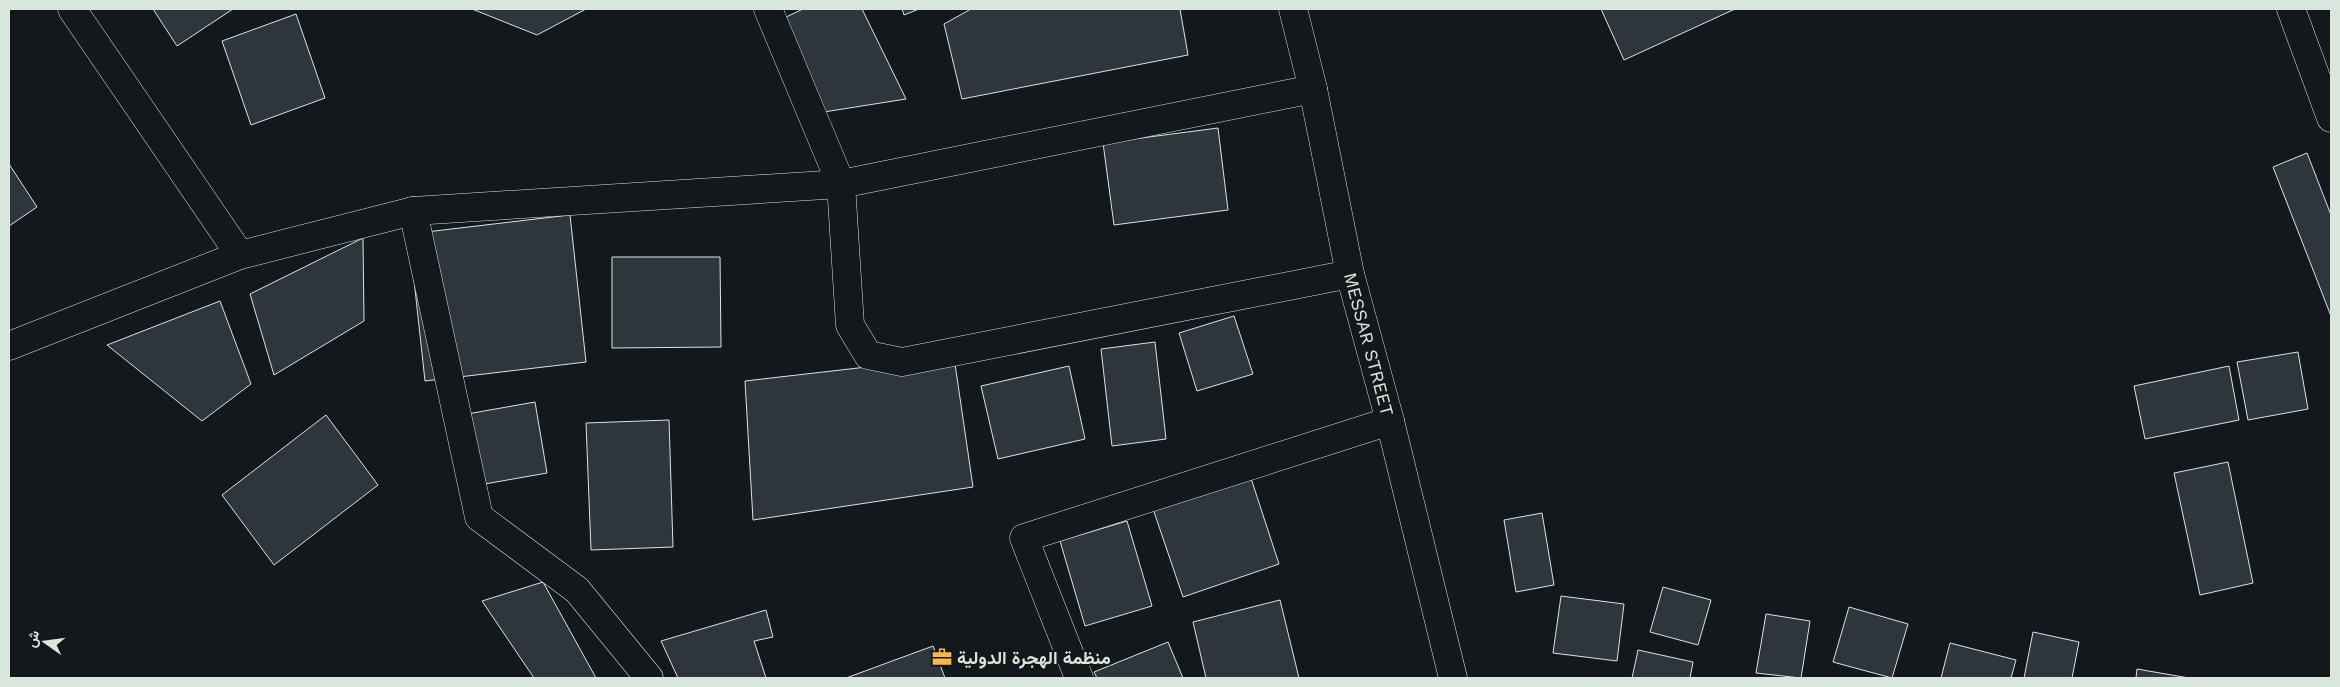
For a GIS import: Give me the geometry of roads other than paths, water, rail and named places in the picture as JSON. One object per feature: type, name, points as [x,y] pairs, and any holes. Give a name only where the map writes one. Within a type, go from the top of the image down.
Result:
[{"type":"street","points":[[72,9],[240,255]]},
{"type":"street","points":[[768,9],[841,184],[850,325],[868,355],[902,362],[1350,274]]},
{"type":"street","name":"MESSAR STREET","points":[[1293,9],[1313,89],[1350,274],[1390,421],[1453,678]]},
{"type":"street","points":[[2291,9],[2331,118]]},
{"type":"street","points":[[9,346],[240,255],[413,211],[841,184],[1313,89]]},
{"type":"street","points":[[413,211],[478,517],[577,590],[649,678]]},
{"type":"street","points":[[1079,678],[1024,538],[1390,421]]},
{"type":"place","name":"منظمة الهجرة الدولية","points":[[942,657]]}]
